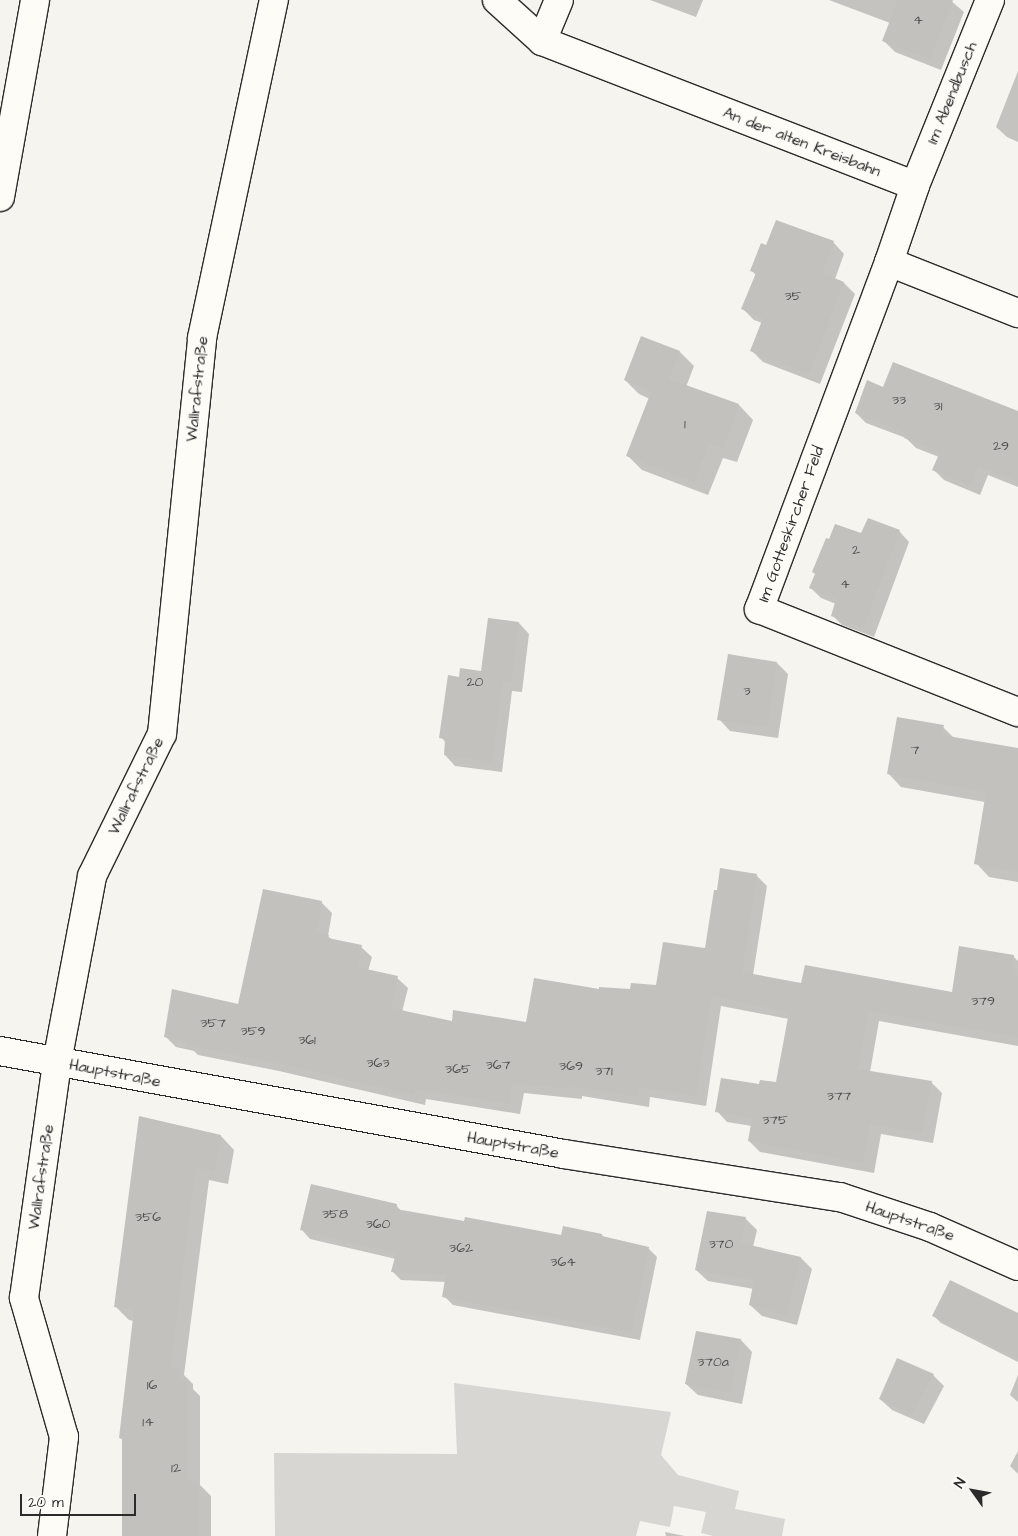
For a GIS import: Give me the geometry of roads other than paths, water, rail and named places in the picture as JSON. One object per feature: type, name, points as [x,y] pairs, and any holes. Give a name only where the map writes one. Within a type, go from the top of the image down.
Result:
[{"type":"main road","points":[[0,197],[35,0]]},
{"type":"main road","name":"Wallrafstraße","points":[[52,1536],[64,1438],[24,1298],[56,1062],[92,876],[162,734],[202,338],[274,0]]},
{"type":"main road","name":"An der alten Kreisbahn","points":[[497,0],[542,41],[915,186]]},
{"type":"main road","points":[[542,41],[558,0]]},
{"type":"main road","name":"Im Abendbusch","points":[[915,186],[990,0]]},
{"type":"main road","points":[[915,186],[889,262],[1018,313]]},
{"type":"main road","name":"Im Gotteskircher Feld","points":[[889,262],[759,609],[1018,712]]},
{"type":"main road","name":"Hauptstraße","points":[[0,1051],[564,1154],[840,1197],[930,1227],[1018,1266]]}]
